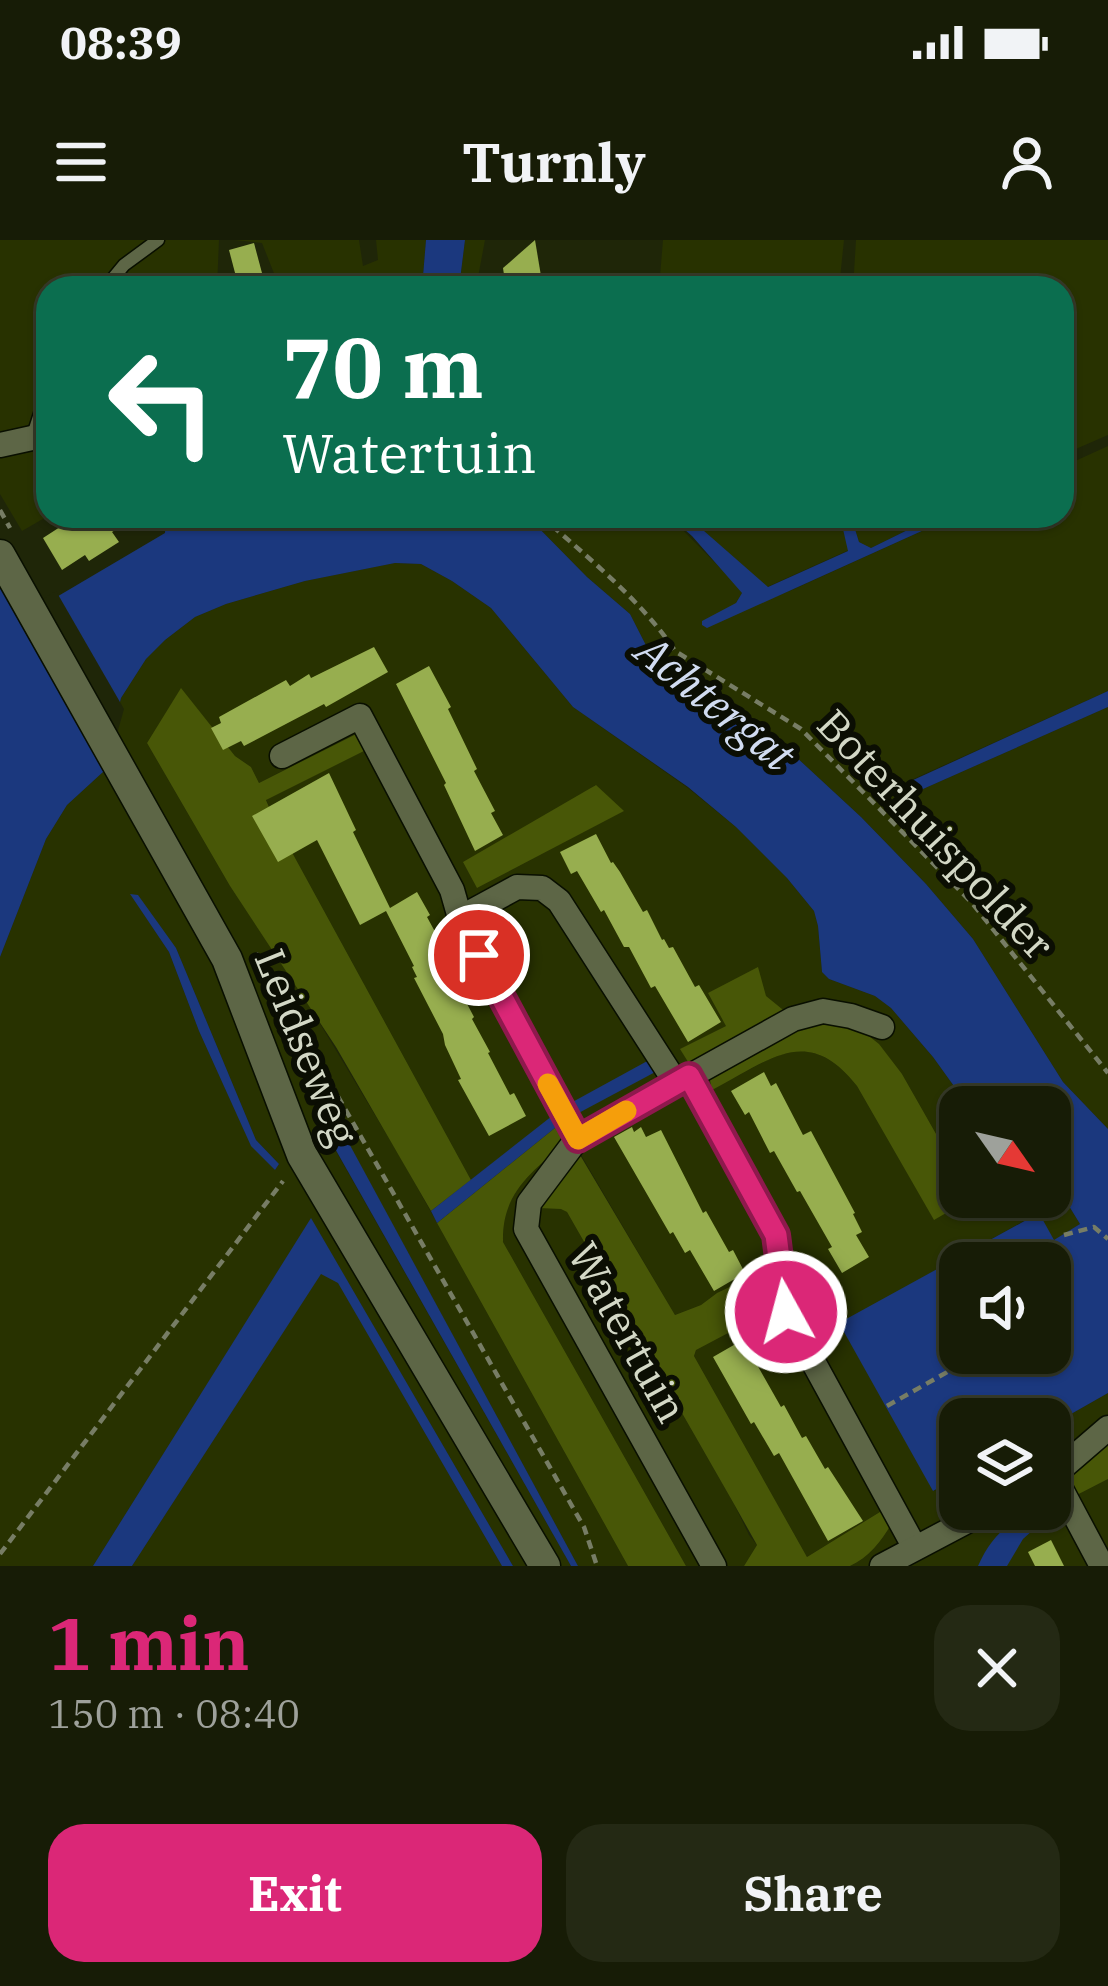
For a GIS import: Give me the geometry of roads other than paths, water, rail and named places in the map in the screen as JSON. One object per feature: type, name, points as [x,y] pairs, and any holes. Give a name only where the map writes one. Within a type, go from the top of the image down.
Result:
[{"type":"street","points":[[0,446],[32,438]]},
{"type":"street","name":"Leidseweg","points":[[6,543],[227,959],[302,1155],[545,1566]]},
{"type":"street","points":[[282,756],[359,716],[578,1139]]},
{"type":"street","points":[[460,918],[517,887],[542,888],[559,901],[683,1079],[776,1235],[786,1312],[915,1548]]},
{"type":"street","name":"Watertuin","points":[[714,1566],[526,1229],[529,1203],[578,1139],[794,1019],[823,1011],[882,1028]]},
{"type":"street","points":[[1071,1460],[1108,1428]]},
{"type":"street","points":[[1071,1511],[1102,1566]]},
{"type":"street","points":[[882,1566],[950,1530]]},
{"type":"lane","points":[[115,276],[158,240]]},
{"type":"lane","points":[[32,438],[36,426]]},
{"type":"water","points":[[426,240],[465,240],[460,276],[423,276]]},
{"type":"water","name":"Achtergat","points":[[165,528],[539,528],[630,614],[654,661],[689,678],[794,755],[926,884],[973,939],[1067,1086],[954,1086],[891,1008],[822,972],[814,911],[736,827],[688,787],[573,707],[491,608],[421,564],[395,563],[305,581],[226,604],[195,617],[165,640],[146,659],[121,698],[103,772],[67,805],[46,839],[0,957],[0,588],[21,618],[165,533]]},
{"type":"water","points":[[683,528],[701,528],[768,587],[848,551],[843,528],[855,528],[859,542],[871,548],[912,528],[928,528],[707,628],[702,621],[736,603],[742,593]]},
{"type":"water","points":[[1108,691],[1108,707],[905,797],[901,793],[911,781]]},
{"type":"water","points":[[130,894],[138,895],[176,948],[256,1140],[279,1164],[275,1170],[251,1146],[169,952]]},
{"type":"water","points":[[651,1059],[659,1070],[573,1116],[567,1105]]},
{"type":"water","points":[[1071,1090],[1108,1129],[1108,1393],[1071,1414],[1071,1398],[939,1398],[939,1488],[933,1491],[839,1323],[939,1268],[939,1374],[1071,1374],[1071,1242],[986,1242],[1030,1218],[1042,1218],[1054,1240],[1080,1224],[1071,1209]]},
{"type":"water","points":[[552,1116],[556,1127],[437,1223],[431,1211]]},
{"type":"water","points":[[336,1133],[345,1136],[578,1566],[571,1566],[329,1138]]},
{"type":"water","points":[[311,1218],[513,1566],[502,1566],[338,1283],[321,1274],[132,1566],[93,1566]]},
{"type":"water","points":[[1033,1530],[1007,1566],[978,1566],[988,1547],[1001,1532]]}]
